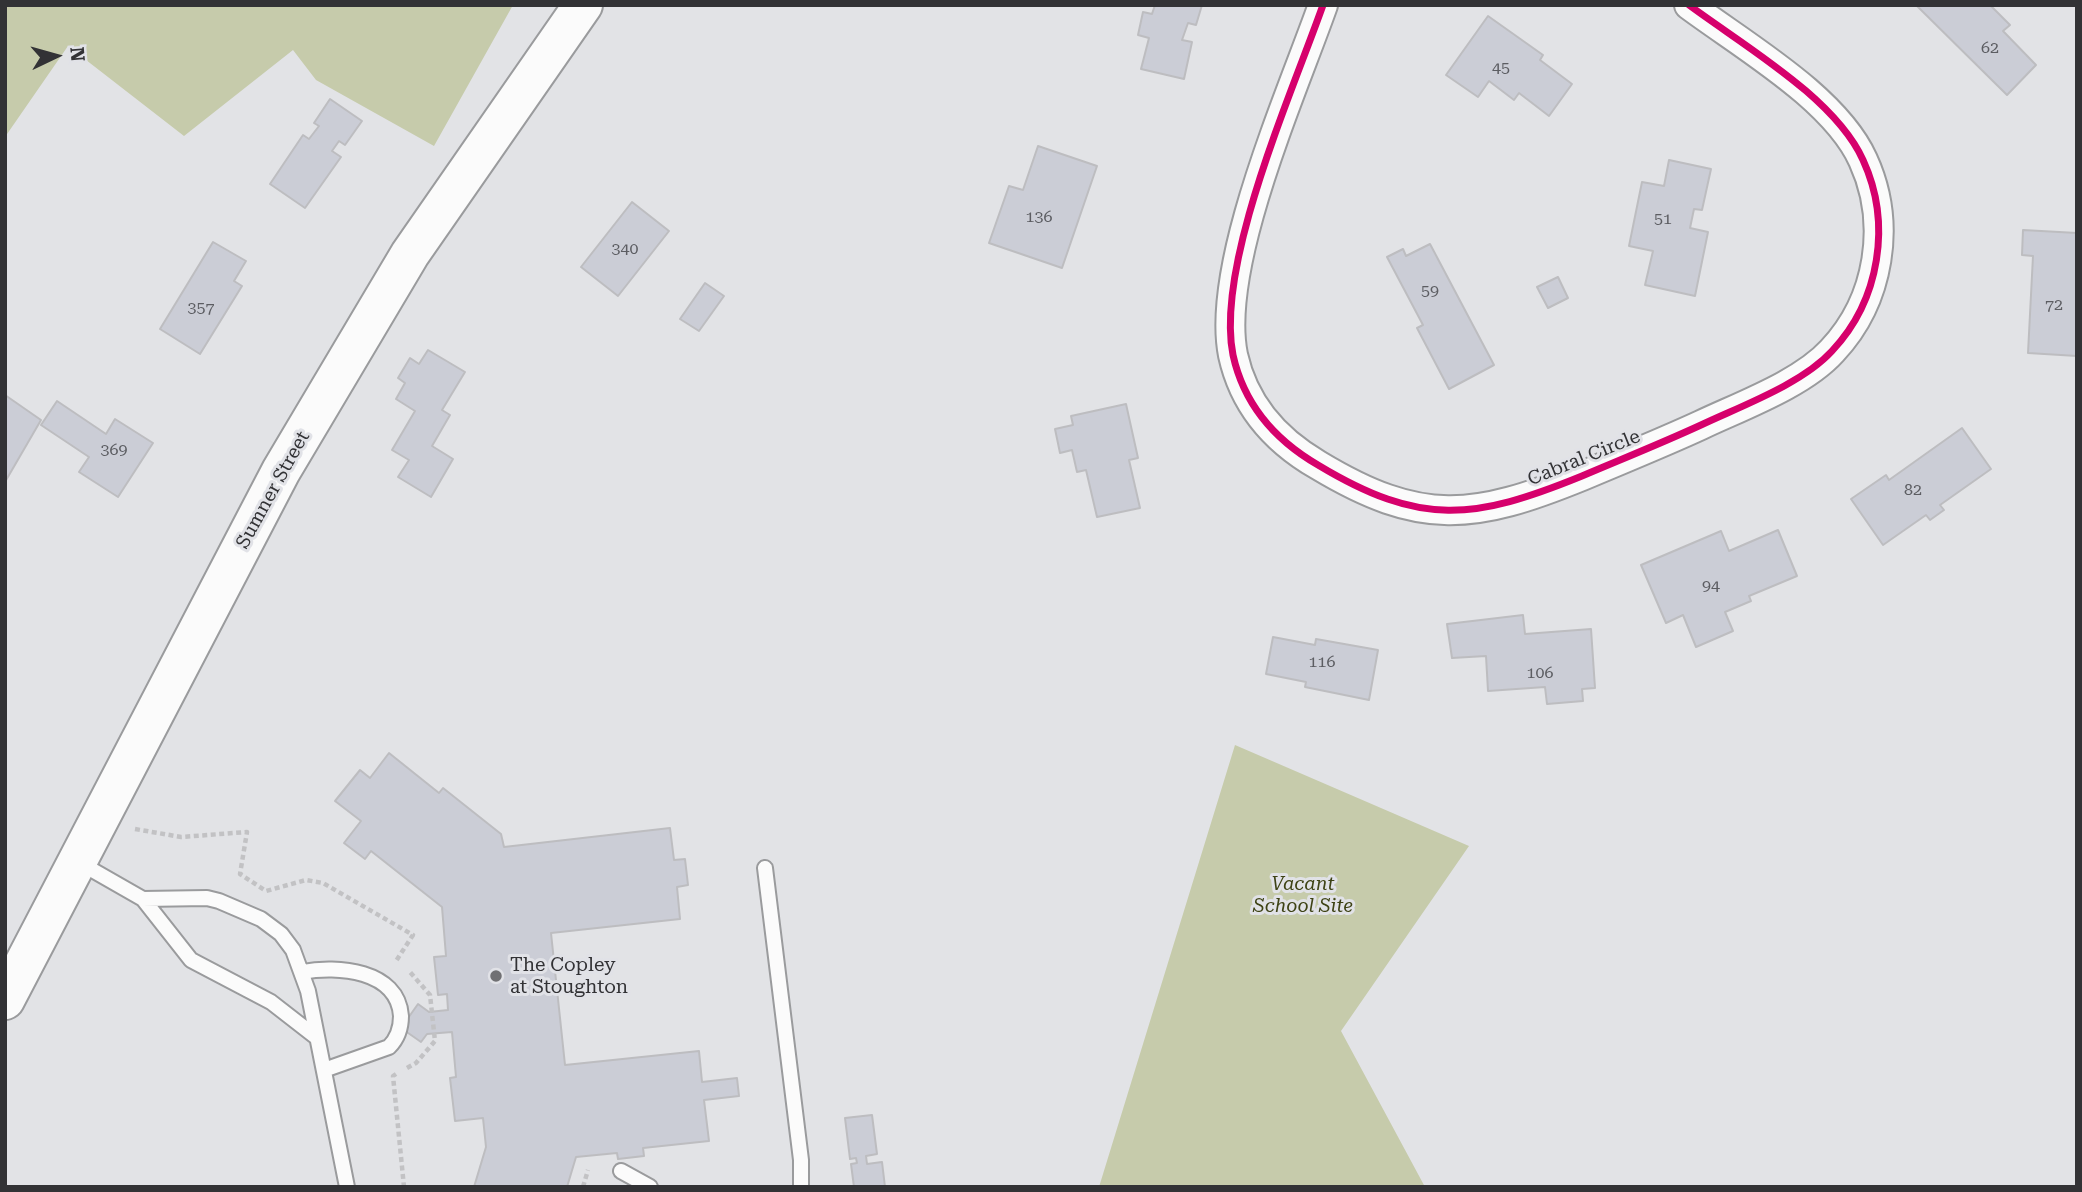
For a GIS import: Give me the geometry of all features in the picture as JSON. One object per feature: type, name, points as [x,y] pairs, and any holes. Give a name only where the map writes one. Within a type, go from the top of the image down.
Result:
[{"type":"main road","name":"Sumner Street","points":[[5,1000],[281,471],[410,254],[583,5]]},
{"type":"street","name":"Cabral Circle","points":[[1323,5],[1244,236],[1232,299],[1233,354],[1252,405],[1270,430],[1295,452],[1355,487],[1389,501],[1426,510],[1463,511],[1500,506],[1535,495],[1670,439],[1780,386],[1832,352],[1850,329],[1863,304],[1873,276],[1879,233],[1873,190],[1857,149],[1841,125],[1821,104],[1689,5]]},
{"type":"lane","points":[[76,861],[142,899],[191,960],[271,1002],[317,1038]]},
{"type":"lane","points":[[765,868],[801,1160],[801,1187]]},
{"type":"lane","points":[[142,899],[207,898],[237,908],[261,919],[281,934],[293,950],[302,972],[347,1187]]},
{"type":"lane","points":[[302,972],[327,967],[349,969],[386,986],[400,1005],[400,1028],[389,1047],[324,1070]]},
{"type":"lane","points":[[621,1171],[650,1187]]},
{"type":"path","points":[[583,1187],[589,1170]]},
{"type":"green space","points":[[5,5],[513,5],[434,146],[316,80],[293,50],[184,136],[68,46],[5,137]]},
{"type":"green space","name":"Vacant School Site","points":[[1235,745],[1469,846],[1341,1031],[1425,1187],[1099,1187]]},
{"type":"building","points":[[1155,5],[1202,5],[1196,25],[1188,23],[1182,40],[1192,42],[1184,79],[1141,69],[1149,38],[1138,35],[1143,12],[1152,14]]},
{"type":"building","points":[[1916,5],[1990,5],[2010,25],[2003,31],[2036,65],[2007,95]]},
{"type":"building","points":[[1488,16],[1543,55],[1540,60],[1572,84],[1549,116],[1519,93],[1514,100],[1489,81],[1478,97],[1446,75]]},
{"type":"building","points":[[330,99],[362,121],[345,145],[339,141],[332,151],[341,157],[305,208],[270,184],[303,135],[309,139],[319,126],[314,123]]},
{"type":"building","points":[[1038,146],[1097,166],[1062,268],[989,243],[1009,186],[1023,190]]},
{"type":"building","points":[[1669,160],[1711,169],[1702,210],[1694,209],[1690,228],[1708,232],[1695,296],[1645,285],[1653,251],[1629,246],[1642,182],[1664,186]]},
{"type":"building","points":[[632,202],[669,231],[618,296],[581,267]]},
{"type":"building","points":[[2023,230],[2077,233],[2077,356],[2028,353],[2033,256],[2022,255]]},
{"type":"building","points":[[213,242],[246,261],[234,281],[242,286],[200,354],[160,329]]},
{"type":"building","points":[[1430,244],[1494,365],[1449,389],[1417,328],[1423,325],[1387,257],[1403,249],[1406,256]]},
{"type":"building","points":[[1558,277],[1568,298],[1548,308],[1537,287]]},
{"type":"building","points":[[705,283],[724,296],[699,331],[680,319]]},
{"type":"building","points":[[428,350],[465,372],[442,410],[450,415],[432,446],[453,459],[431,497],[398,477],[409,460],[392,450],[415,411],[396,399],[405,383],[398,378],[410,358],[419,364]]},
{"type":"building","points":[[5,395],[41,420],[5,482]]},
{"type":"building","points":[[57,401],[106,434],[115,419],[153,443],[118,497],[79,472],[89,457],[41,425]]},
{"type":"building","points":[[1126,404],[1138,458],[1129,460],[1140,508],[1097,517],[1086,470],[1077,472],[1072,450],[1060,453],[1055,429],[1073,425],[1071,416]]},
{"type":"building","points":[[1962,428],[1991,469],[1940,505],[1944,510],[1930,520],[1926,515],[1883,545],[1851,499],[1886,475],[1889,480]]},
{"type":"building","points":[[1778,530],[1797,576],[1749,596],[1751,601],[1725,612],[1733,631],[1696,647],[1683,615],[1666,623],[1641,565],[1721,531],[1729,551]]},
{"type":"building","points":[[1523,615],[1525,634],[1591,629],[1595,688],[1582,689],[1583,701],[1547,704],[1545,687],[1488,691],[1486,656],[1452,658],[1447,624]]},
{"type":"building","points":[[1273,637],[1315,645],[1316,639],[1378,650],[1369,700],[1305,687],[1306,682],[1266,674]]},
{"type":"building","name":"The Copley at Stoughton","points":[[389,753],[439,793],[443,788],[501,834],[504,847],[670,828],[674,860],[685,859],[688,885],[677,887],[680,919],[551,933],[565,1065],[699,1051],[702,1082],[737,1078],[739,1096],[704,1100],[709,1141],[643,1148],[644,1156],[618,1159],[617,1153],[576,1157],[567,1187],[474,1187],[486,1147],[483,1118],[455,1121],[450,1078],[456,1077],[452,1032],[427,1034],[421,1042],[401,1028],[418,1004],[429,1012],[448,1010],[447,994],[438,995],[434,957],[446,956],[442,907],[371,851],[365,859],[344,843],[361,821],[335,801],[360,770],[370,778]]},
{"type":"building","points":[[872,1115],[877,1154],[866,1156],[867,1164],[882,1162],[885,1187],[854,1187],[851,1164],[857,1163],[856,1158],[850,1159],[845,1118]]},
{"type":"cycle path","points":[[1323,5],[1276,131],[1245,228],[1235,275],[1230,318],[1233,355],[1253,405],[1275,432],[1302,455],[1354,485],[1388,499],[1418,507],[1448,510],[1510,502],[1544,491],[1657,445],[1770,393],[1804,374],[1832,351],[1861,308],[1871,285],[1879,235],[1872,184],[1850,137],[1832,115],[1786,75],[1689,5]]},
{"type":"place","name":"The Copley at Stoughton","points":[[496,976]]}]
